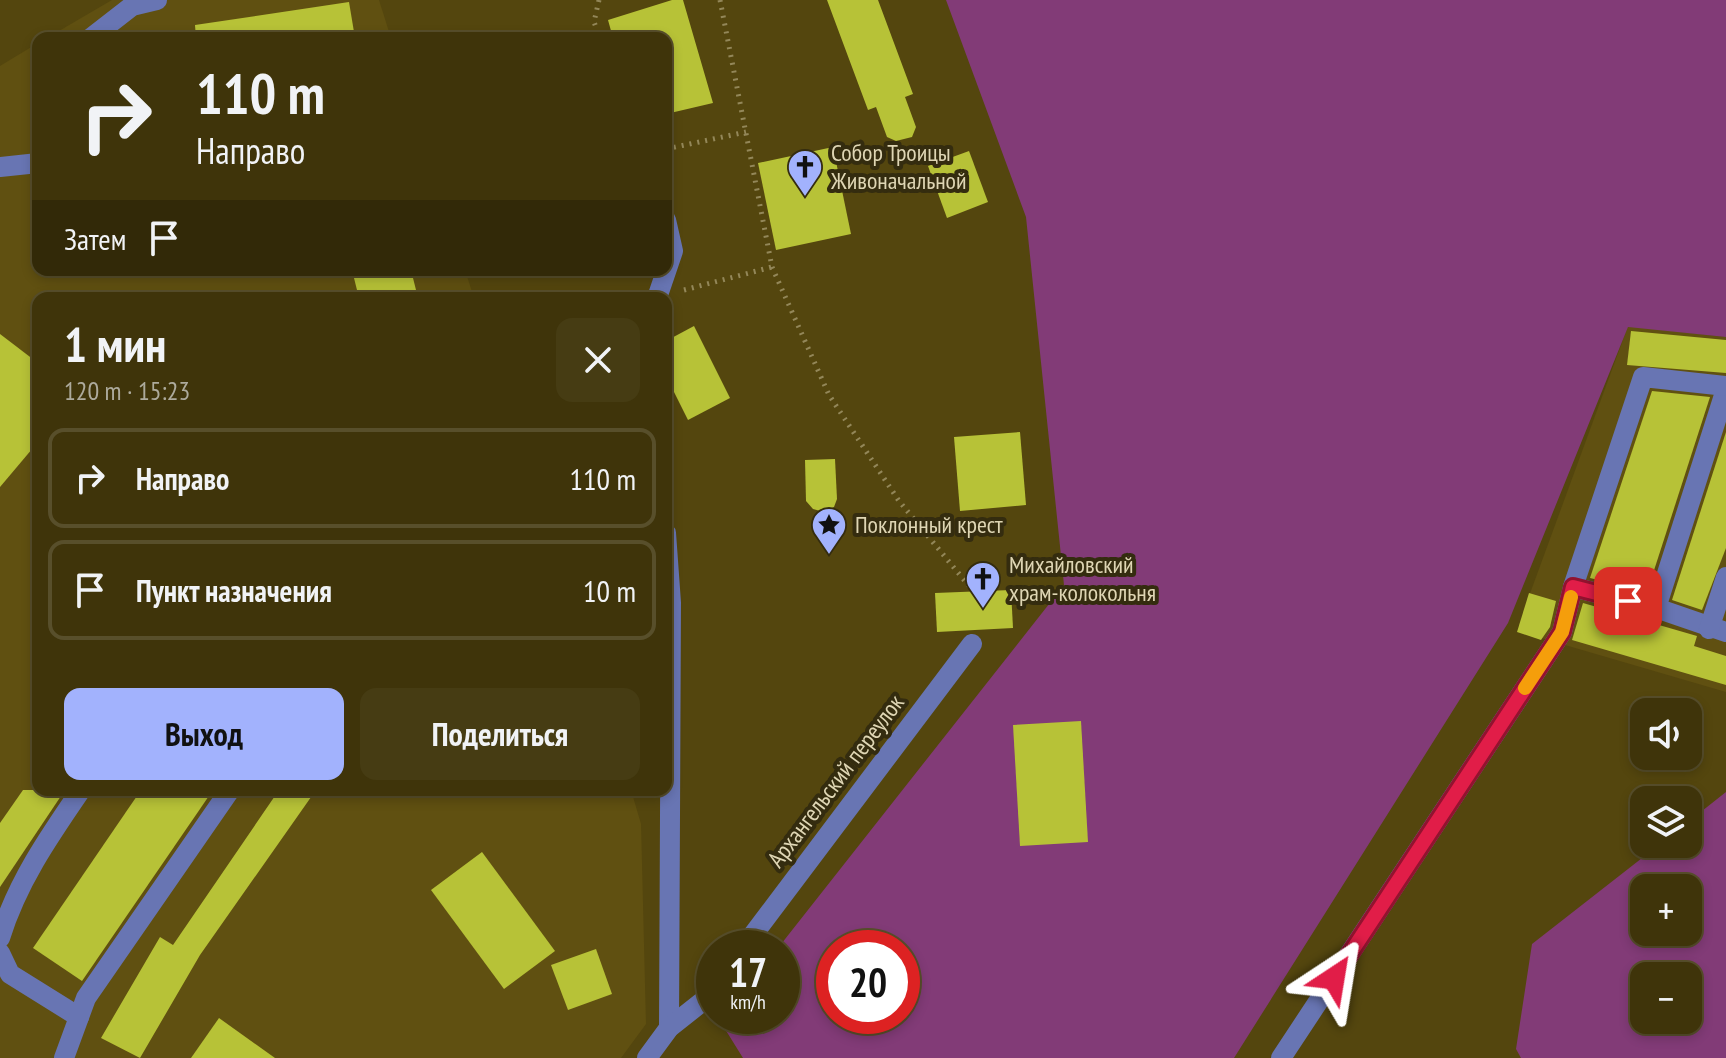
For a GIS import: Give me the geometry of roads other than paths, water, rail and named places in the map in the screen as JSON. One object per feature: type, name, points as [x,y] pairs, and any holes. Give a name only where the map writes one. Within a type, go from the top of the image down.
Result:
[{"type":"street","points":[[99,32],[132,6],[157,0]]},
{"type":"street","points":[[0,167],[32,164]]},
{"type":"street","points":[[1281,1058],[1562,632],[1573,587],[1643,377],[1726,388],[1656,608]]},
{"type":"street","points":[[1573,587],[1656,608],[1718,631],[1726,577]]},
{"type":"street","name":"Архангельский переулок","points":[[757,930],[972,644]]},
{"type":"street","points":[[0,938],[9,908],[36,856],[77,796]]},
{"type":"street","points":[[64,1058],[86,998],[226,796]]},
{"type":"street","points":[[669,1028],[670,796]]},
{"type":"street","points":[[0,953],[10,974],[79,1017]]},
{"type":"street","points":[[647,1058],[669,1028],[696,1007]]},
{"type":"place","name":"Собор Троицы Живоначальной","points":[[805,198]]},
{"type":"place","name":"Поклонный крест","points":[[829,556]]},
{"type":"place","name":"Михайловский храм-колокольня","points":[[983,610]]}]
